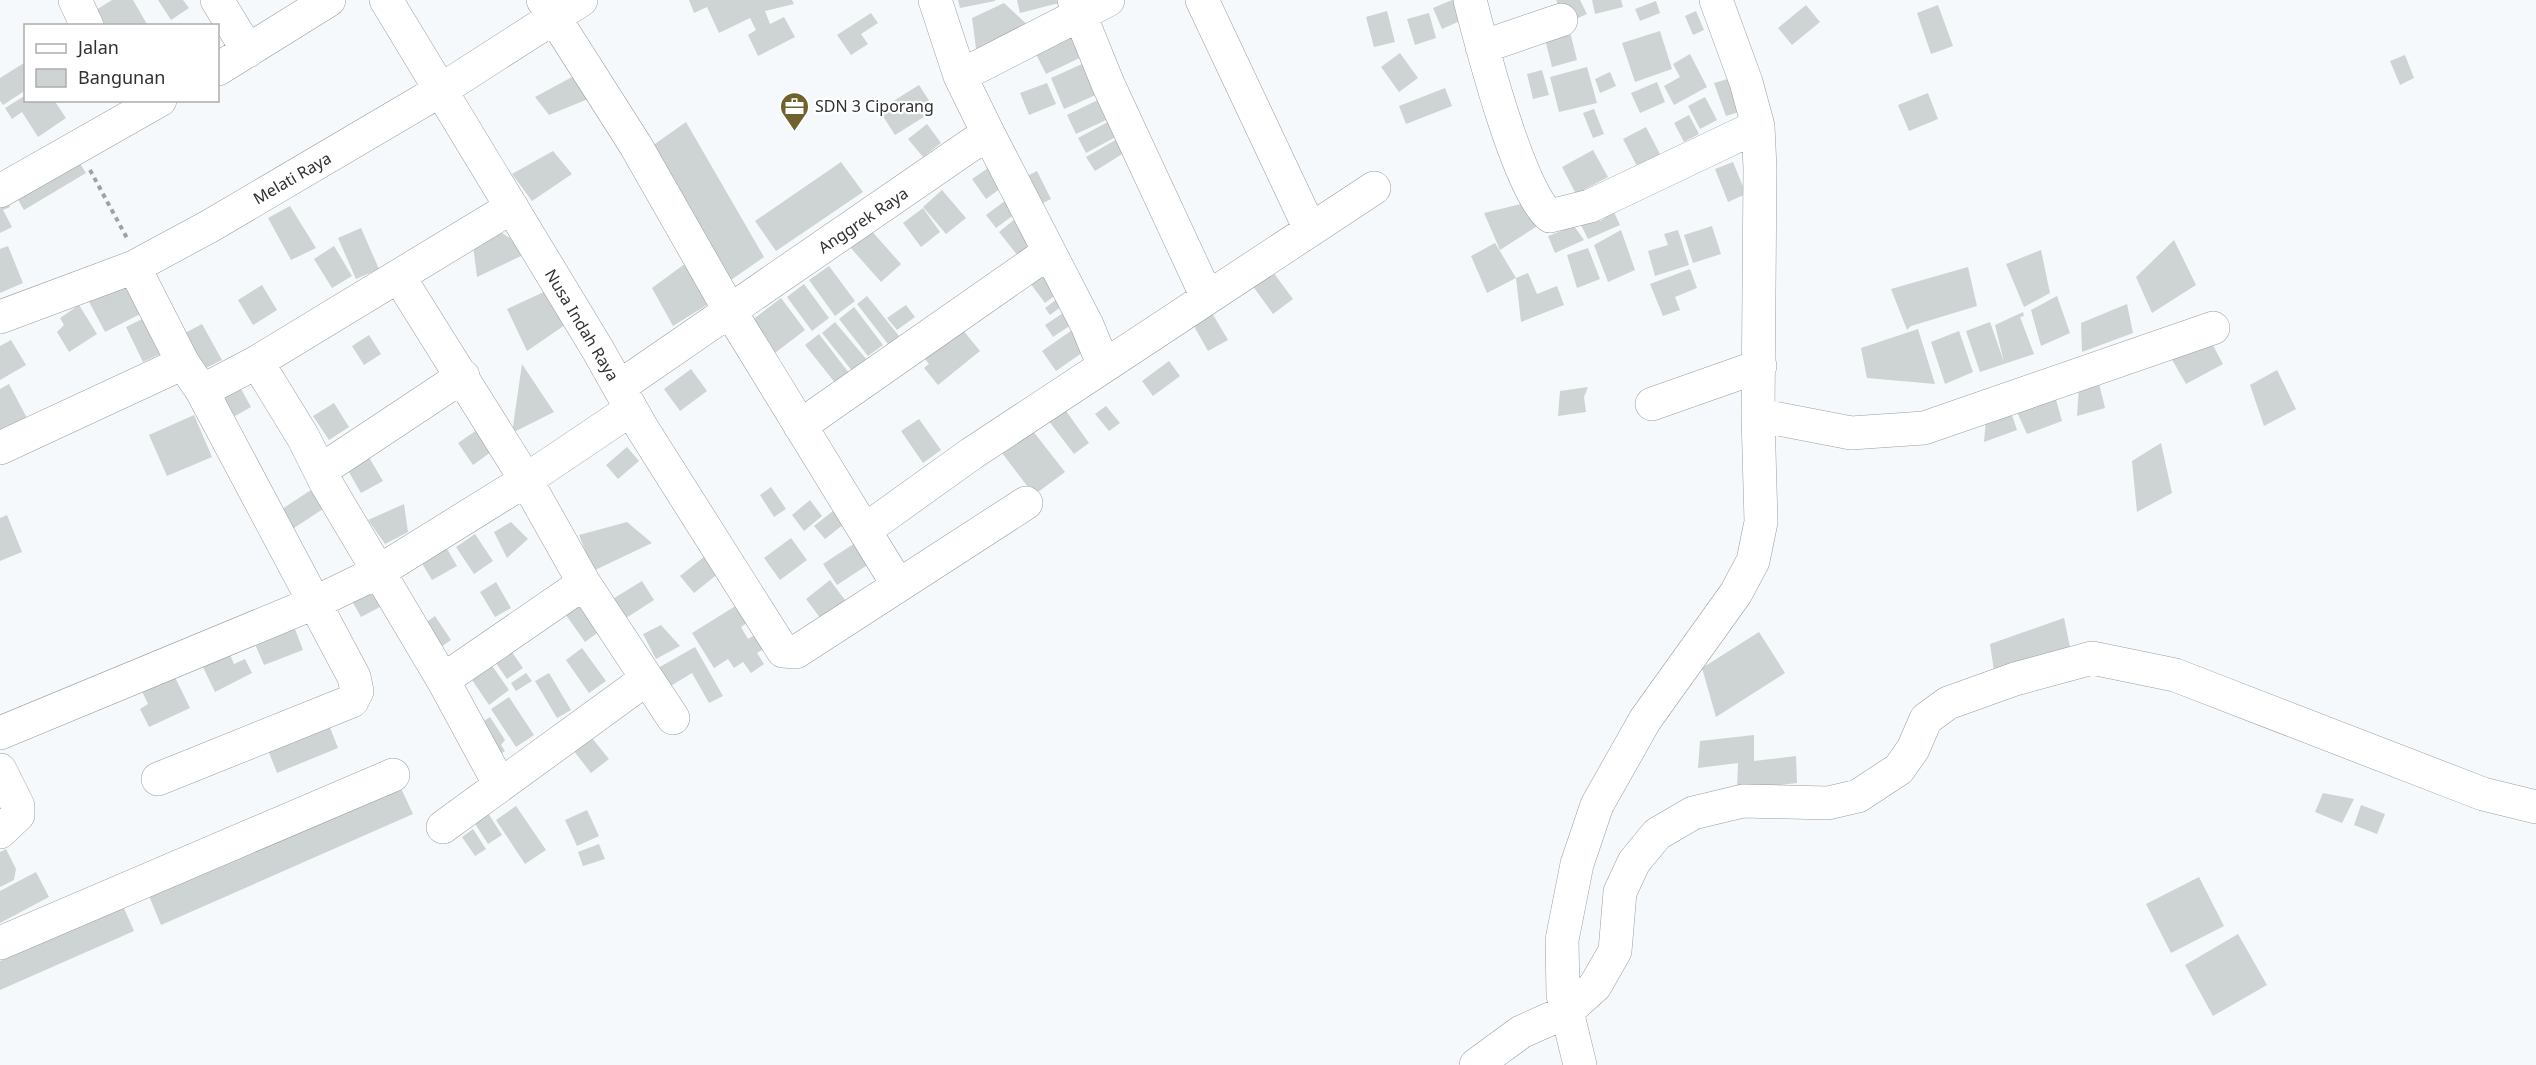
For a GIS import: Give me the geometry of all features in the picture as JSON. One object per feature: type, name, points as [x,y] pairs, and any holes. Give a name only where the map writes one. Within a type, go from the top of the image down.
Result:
[{"type":"street","points":[[217,0],[248,51]]},
{"type":"street","points":[[219,68],[329,0]]},
{"type":"street","name":"Nusa Indah Raya","points":[[386,0],[625,398],[780,648],[786,653],[796,652],[898,585]]},
{"type":"street","name":"Melati Raya","points":[[0,317],[137,265],[210,226],[441,90],[548,9],[581,0]]},
{"type":"street","points":[[935,0],[960,76],[1087,325],[1104,366]]},
{"type":"street","points":[[960,76],[1076,7],[1108,0]]},
{"type":"street","points":[[1202,0],[1310,229]]},
{"type":"street","points":[[1470,0],[1482,47],[1522,168],[1550,216],[1590,206],[1758,126]]},
{"type":"street","points":[[1580,1065],[1563,995],[1562,940],[1577,864],[1597,805],[1645,720],[1736,593],[1753,561],[1761,522],[1758,414],[1760,168],[1758,126],[1746,82],[1716,0]]},
{"type":"street","points":[[1076,7],[1164,209],[1208,297]]},
{"type":"street","points":[[548,9],[636,146],[730,311],[898,585],[1026,503]]},
{"type":"street","points":[[1482,47],[1561,21]]},
{"type":"street","points":[[0,191],[77,145],[126,109],[152,102]]},
{"type":"street","name":"Anggrek Raya","points":[[0,733],[314,603],[378,572],[526,480],[730,311],[988,133]]},
{"type":"street","points":[[865,530],[971,454],[1374,188]]},
{"type":"street","points":[[202,391],[257,362],[512,207]]},
{"type":"street","points":[[800,426],[1049,252]]},
{"type":"street","points":[[137,265],[183,363],[202,391],[357,685],[352,701],[158,779]]},
{"type":"street","points":[[399,277],[526,480],[584,583],[645,680],[673,718]]},
{"type":"street","points":[[1758,414],[1851,433],[1924,428],[2213,328]]},
{"type":"street","points":[[257,362],[303,437],[378,572],[443,680],[500,785]]},
{"type":"street","points":[[0,448],[183,363]]},
{"type":"street","points":[[1652,404],[1760,366]]},
{"type":"street","points":[[320,471],[463,376]]},
{"type":"street","points":[[443,680],[584,583]]},
{"type":"street","points":[[1476,1065],[1521,1032],[1566,1012],[1595,986],[1615,951],[1620,892],[1634,862],[1657,834],[1693,813],[1743,801],[1828,803],[1858,796],[1899,769],[1914,749],[1926,719],[1948,703],[2015,679],[2092,658],[2175,675],[2483,794],[2536,807]]},
{"type":"street","points":[[443,827],[645,680]]},
{"type":"street","points":[[0,770],[18,806],[18,815],[0,832]]},
{"type":"street","points":[[0,943],[393,775]]},
{"type":"path","points":[[77,145],[137,265]]},
{"type":"building","points":[[112,0],[133,0],[147,24],[105,24],[96,10]]},
{"type":"building","points":[[158,0],[183,0],[189,8],[171,20]]},
{"type":"building","points":[[689,0],[792,0],[794,4],[765,11],[770,24],[784,17],[795,37],[758,56],[748,35],[756,30],[750,18],[719,33],[707,7],[694,13]]},
{"type":"building","points":[[958,0],[995,0],[995,1],[960,8]]},
{"type":"building","points":[[1017,0],[1058,0],[1059,3],[1020,13]]},
{"type":"building","points":[[1452,0],[1464,0],[1469,17],[1442,29],[1433,8]]},
{"type":"building","points":[[1556,0],[1580,0],[1587,14],[1567,23]]},
{"type":"building","points":[[1592,0],[1621,0],[1623,7],[1595,14]]},
{"type":"building","points":[[1656,1],[1660,13],[1640,21],[1635,9]]},
{"type":"building","points":[[1004,3],[1032,29],[977,56],[972,18]]},
{"type":"building","points":[[1806,5],[1820,22],[1792,45],[1778,28]]},
{"type":"building","points":[[1938,5],[1953,46],[1931,54],[1917,13]]},
{"type":"building","points":[[1387,11],[1395,42],[1374,47],[1366,17]]},
{"type":"building","points":[[1696,11],[1704,30],[1693,35],[1685,16]]},
{"type":"building","points":[[871,13],[878,23],[861,34],[868,44],[851,55],[837,35]]},
{"type":"building","points":[[1429,13],[1436,38],[1415,45],[1407,19]]},
{"type":"building","points":[[1076,25],[1090,53],[1046,74],[1032,46]]},
{"type":"building","points":[[1569,28],[1577,60],[1552,67],[1544,35]]},
{"type":"building","points":[[1660,31],[1672,69],[1635,82],[1622,43]]},
{"type":"building","points":[[1400,53],[1418,78],[1399,92],[1381,67]]},
{"type":"building","points":[[1690,54],[1707,87],[1674,105],[1664,86],[1680,77],[1673,64]]},
{"type":"building","points":[[2405,55],[2414,78],[2400,85],[2390,61]]},
{"type":"building","points":[[1093,59],[1107,90],[1064,109],[1051,78]]},
{"type":"building","points":[[24,63],[24,91],[3,105],[0,101],[0,78]]},
{"type":"building","points":[[1587,67],[1597,103],[1559,112],[1550,77]]},
{"type":"building","points":[[1542,70],[1549,95],[1533,99],[1527,74]]},
{"type":"building","points":[[1610,72],[1616,86],[1600,93],[1595,79]]},
{"type":"building","points":[[572,77],[588,99],[549,115],[535,97]]},
{"type":"building","points":[[1731,78],[1742,111],[1726,116],[1714,83]]},
{"type":"building","points":[[1657,82],[1665,102],[1640,113],[1631,93]]},
{"type":"building","points":[[1047,83],[1056,104],[1029,115],[1020,93]]},
{"type":"building","points":[[919,85],[935,110],[895,135],[879,110]]},
{"type":"building","points":[[1445,88],[1452,106],[1406,124],[1399,106]]},
{"type":"building","points":[[1928,93],[1938,119],[1909,131],[1898,105]]},
{"type":"building","points":[[1108,95],[1117,115],[1076,134],[1067,115]]},
{"type":"building","points":[[24,96],[24,102],[55,102],[66,118],[38,137],[22,112],[12,119],[5,108]]},
{"type":"building","points":[[1705,97],[1717,120],[1700,129],[1688,106]]},
{"type":"building","points":[[1594,109],[1604,134],[1593,138],[1583,113]]},
{"type":"building","points":[[1689,115],[1699,134],[1684,142],[1674,123]]},
{"type":"building","points":[[1117,117],[1125,132],[1086,153],[1078,138]]},
{"type":"building","points":[[686,122],[764,257],[731,280],[652,146]]},
{"type":"building","points":[[927,124],[941,143],[923,157],[908,139]]},
{"type":"building","points":[[1646,127],[1661,156],[1638,168],[1623,139]]},
{"type":"building","points":[[1124,135],[1132,148],[1095,171],[1086,157]]},
{"type":"building","points":[[1593,150],[1608,177],[1576,194],[1562,167]]},
{"type":"building","points":[[553,151],[572,174],[532,201],[512,174]]},
{"type":"building","points":[[73,153],[86,173],[24,210],[12,189]]},
{"type":"building","points":[[841,162],[863,192],[776,251],[755,221]]},
{"type":"building","points":[[1733,162],[1746,194],[1728,202],[1715,169]]},
{"type":"building","points":[[994,164],[1007,184],[986,199],[972,179]]},
{"type":"building","points":[[1037,171],[1051,199],[1037,206],[1023,178]]},
{"type":"building","points":[[942,190],[966,218],[946,234],[923,207]]},
{"type":"building","points":[[4,195],[10,207],[3,210],[12,227],[0,233],[0,197]]},
{"type":"building","points":[[1013,195],[1023,208],[996,228],[986,215]]},
{"type":"building","points":[[1529,202],[1539,225],[1500,250],[1484,213]]},
{"type":"building","points":[[290,206],[316,248],[291,260],[268,218]]},
{"type":"building","points":[[1593,207],[1600,221],[1614,212],[1620,225],[1588,239],[1576,215]]},
{"type":"building","points":[[923,208],[940,232],[921,247],[903,223]]},
{"type":"building","points":[[1020,215],[1034,243],[1018,256],[999,232]]},
{"type":"building","points":[[1574,226],[1584,240],[1555,253],[1548,236]]},
{"type":"building","points":[[1712,226],[1721,254],[1693,263],[1684,235]]},
{"type":"building","points":[[361,228],[379,269],[356,279],[338,238]]},
{"type":"building","points":[[869,228],[901,264],[881,282],[849,246]]},
{"type":"building","points":[[1621,230],[1635,270],[1608,282],[1594,245]]},
{"type":"building","points":[[1678,230],[1689,265],[1655,276],[1648,251],[1668,245],[1664,234]]},
{"type":"building","points":[[502,233],[510,238],[523,255],[477,277],[473,245]]},
{"type":"building","points":[[2174,240],[2196,285],[2152,313],[2136,277]]},
{"type":"building","points":[[1495,243],[1516,278],[1487,293],[1471,256]]},
{"type":"building","points":[[8,246],[23,283],[0,293],[0,249]]},
{"type":"building","points":[[334,246],[352,276],[332,288],[314,259]]},
{"type":"building","points":[[1588,248],[1600,279],[1577,288],[1567,255]]},
{"type":"building","points":[[2041,250],[2050,293],[2024,307],[2006,264]]},
{"type":"building","points":[[1045,259],[1066,287],[1045,303],[1024,275]]},
{"type":"building","points":[[686,263],[710,303],[673,326],[652,288]]},
{"type":"building","points":[[1267,264],[1293,299],[1273,314],[1247,278]]},
{"type":"building","points":[[829,266],[855,301],[835,316],[809,280]]},
{"type":"building","points":[[1968,267],[1977,306],[1911,326],[1907,330],[1891,289]]},
{"type":"building","points":[[1690,269],[1697,288],[1675,297],[1680,310],[1663,316],[1650,284]]},
{"type":"building","points":[[131,273],[150,309],[105,332],[86,296]]},
{"type":"building","points":[[1528,273],[1537,294],[1557,286],[1564,305],[1521,322],[1516,278]]},
{"type":"building","points":[[804,284],[829,318],[812,331],[787,297]]},
{"type":"building","points":[[262,285],[277,310],[253,325],[238,300]]},
{"type":"building","points":[[546,291],[565,325],[527,351],[507,309]]},
{"type":"building","points":[[1065,293],[1070,300],[1050,315],[1045,308]]},
{"type":"building","points":[[867,296],[899,336],[888,344],[857,304]]},
{"type":"building","points":[[2057,296],[2070,333],[2041,346],[2031,310]]},
{"type":"building","points":[[781,298],[805,330],[775,353],[751,321]]},
{"type":"building","points":[[2127,304],[2133,333],[2082,352],[2081,323]]},
{"type":"building","points":[[79,305],[97,334],[69,352],[57,332],[64,325],[60,318]]},
{"type":"building","points":[[906,305],[915,317],[897,330],[887,318]]},
{"type":"building","points":[[854,307],[883,345],[868,356],[839,319]]},
{"type":"building","points":[[1209,308],[1228,340],[1208,351],[1190,319]]},
{"type":"building","points":[[1069,309],[1077,321],[1053,337],[1045,325]]},
{"type":"building","points":[[2023,312],[2024,316],[2020,317],[2034,354],[1980,372],[1966,331],[1990,322],[2004,362],[1995,325]]},
{"type":"building","points":[[154,313],[171,349],[143,362],[126,327]]},
{"type":"building","points":[[835,322],[867,360],[853,372],[822,333]]},
{"type":"building","points":[[202,324],[222,360],[204,369],[185,333]]},
{"type":"building","points":[[958,324],[980,351],[938,385],[924,368],[929,364],[921,354]]},
{"type":"building","points":[[1075,328],[1089,348],[1056,371],[1042,351]]},
{"type":"building","points":[[1918,329],[1935,384],[1867,378],[1861,348]]},
{"type":"building","points":[[1959,331],[1973,372],[1945,384],[1931,342]]},
{"type":"building","points":[[819,334],[849,373],[836,384],[805,345]]},
{"type":"building","points":[[369,335],[381,354],[364,365],[352,346]]},
{"type":"building","points":[[2208,336],[2223,364],[2186,384],[2167,351]]},
{"type":"building","points":[[11,340],[26,365],[0,380],[0,346]]},
{"type":"building","points":[[1169,361],[1180,376],[1153,396],[1142,381]]},
{"type":"building","points":[[522,364],[554,412],[512,433]]},
{"type":"building","points":[[691,369],[707,391],[680,411],[664,389]]},
{"type":"building","points":[[2277,370],[2296,409],[2264,426],[2250,385]]},
{"type":"building","points":[[2098,379],[2105,408],[2077,416],[2079,386]]},
{"type":"building","points":[[236,380],[251,407],[228,420],[214,393]]},
{"type":"building","points":[[9,384],[27,418],[0,432],[0,389]]},
{"type":"building","points":[[1588,387],[1584,397],[1586,412],[1558,416],[1560,391]]},
{"type":"building","points":[[2053,389],[2062,421],[2027,434],[2011,399]]},
{"type":"building","points":[[334,403],[349,427],[329,440],[313,416]]},
{"type":"building","points":[[1061,404],[1089,443],[1074,454],[1045,416]]},
{"type":"building","points":[[1106,406],[1120,423],[1109,431],[1095,414]]},
{"type":"building","points":[[2010,409],[2017,430],[1984,442],[1986,420]]},
{"type":"building","points":[[194,415],[212,457],[167,476],[149,435]]},
{"type":"building","points":[[919,419],[941,450],[923,463],[901,431]]},
{"type":"building","points":[[490,421],[498,447],[473,465],[458,443]]},
{"type":"building","points":[[1029,426],[1065,472],[1034,495],[999,449]]},
{"type":"building","points":[[2161,443],[2172,493],[2137,512],[2132,461]]},
{"type":"building","points":[[627,447],[639,461],[618,479],[606,465]]},
{"type":"building","points":[[364,449],[383,481],[361,493],[343,462]]},
{"type":"building","points":[[771,487],[786,509],[774,517],[760,495]]},
{"type":"building","points":[[311,490],[323,509],[288,532],[276,513]]},
{"type":"building","points":[[810,500],[822,516],[804,531],[792,515]]},
{"type":"building","points":[[843,503],[853,517],[825,539],[814,526]]},
{"type":"building","points":[[404,504],[408,532],[385,544],[368,520]]},
{"type":"building","points":[[7,515],[22,552],[0,561],[0,518]]},
{"type":"building","points":[[511,522],[528,539],[507,558],[494,532]]},
{"type":"building","points":[[627,522],[652,543],[593,571],[579,535]]},
{"type":"building","points":[[475,534],[493,561],[474,574],[456,547]]},
{"type":"building","points":[[791,538],[807,560],[780,580],[764,558]]},
{"type":"building","points":[[858,541],[872,562],[837,585],[823,564]]},
{"type":"building","points":[[443,542],[457,566],[432,580],[418,557]]},
{"type":"building","points":[[705,556],[719,573],[694,593],[680,576]]},
{"type":"building","points":[[830,580],[851,608],[827,627],[806,599]]},
{"type":"building","points":[[642,581],[654,600],[623,620],[611,600]]},
{"type":"building","points":[[367,582],[380,607],[361,617],[347,592]]},
{"type":"building","points":[[496,582],[511,608],[495,617],[480,592]]},
{"type":"building","points":[[583,592],[600,631],[585,642],[561,608]]},
{"type":"building","points":[[742,602],[753,619],[741,627],[748,639],[761,631],[770,645],[757,653],[764,664],[751,673],[743,662],[734,668],[728,659],[714,668],[692,633]]},
{"type":"building","points":[[435,616],[451,640],[437,650],[421,626]]},
{"type":"building","points":[[2064,618],[2071,652],[1995,678],[1990,644]]},
{"type":"building","points":[[292,621],[303,650],[264,665],[252,637]]},
{"type":"building","points":[[661,625],[680,646],[656,659],[643,634]]},
{"type":"building","points":[[1759,632],[1785,673],[1716,717],[1702,668]]},
{"type":"building","points":[[507,645],[523,668],[507,679],[491,656]]},
{"type":"building","points":[[695,647],[723,696],[709,703],[692,673],[669,687],[658,668]]},
{"type":"building","points":[[582,648],[606,681],[589,693],[566,660]]},
{"type":"building","points":[[228,650],[234,664],[245,659],[252,673],[215,692],[201,663]]},
{"type":"building","points":[[486,657],[509,690],[489,705],[466,671]]},
{"type":"building","points":[[171,669],[190,708],[149,727],[140,709],[148,704],[139,685]]},
{"type":"building","points":[[526,673],[532,681],[516,691],[511,683]]},
{"type":"building","points":[[549,673],[571,710],[557,718],[535,681]]},
{"type":"building","points":[[509,697],[534,735],[516,747],[491,709]]},
{"type":"building","points":[[490,717],[505,740],[501,745],[505,751],[496,757],[476,726]]},
{"type":"building","points":[[327,720],[338,748],[277,773],[266,745]]},
{"type":"building","points":[[587,732],[609,759],[591,773],[570,746]]},
{"type":"building","points":[[1754,735],[1754,761],[1796,756],[1797,783],[1737,790],[1738,763],[1698,768],[1700,741]]},
{"type":"building","points":[[400,786],[413,814],[161,925],[149,896]]},
{"type":"building","points":[[2323,793],[2354,799],[2342,823],[2315,812]]},
{"type":"building","points":[[2361,805],[2385,814],[2377,834],[2354,825]]},
{"type":"building","points":[[516,806],[546,850],[525,864],[496,820]]},
{"type":"building","points":[[484,807],[502,835],[488,844],[470,816]]},
{"type":"building","points":[[587,810],[599,836],[577,846],[565,820]]},
{"type":"building","points":[[473,829],[486,849],[475,856],[462,837]]},
{"type":"building","points":[[599,844],[605,859],[583,866],[578,852]]},
{"type":"building","points":[[6,849],[16,869],[14,880],[0,887],[0,852]]},
{"type":"building","points":[[36,872],[49,897],[0,923],[0,891]]},
{"type":"building","points":[[2199,877],[2224,926],[2171,953],[2146,904]]},
{"type":"building","points":[[123,906],[134,931],[0,990],[0,961]]},
{"type":"building","points":[[2238,934],[2267,985],[2213,1016],[2185,965]]},
{"type":"place","name":"SDN 3 Ciporang","points":[[794,132]]}]
